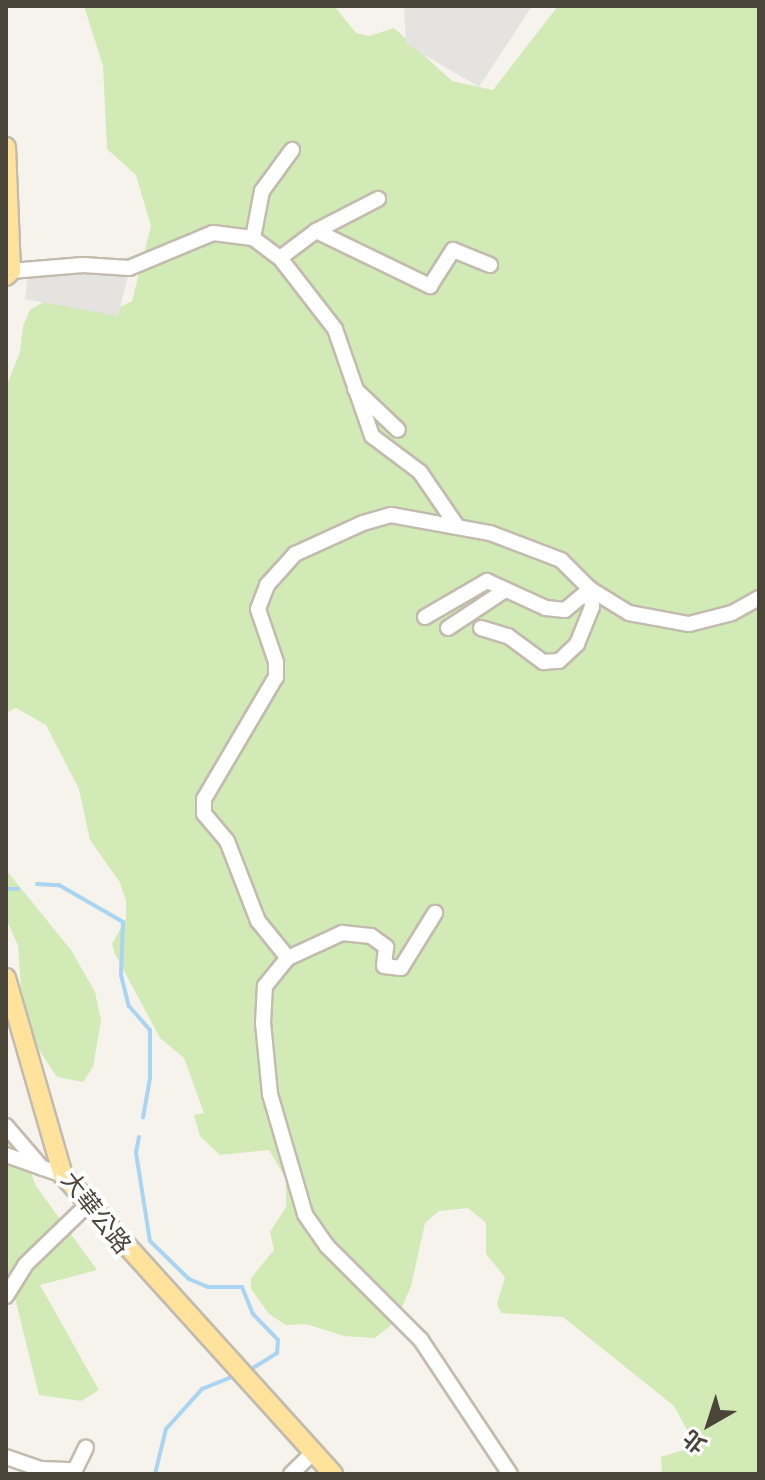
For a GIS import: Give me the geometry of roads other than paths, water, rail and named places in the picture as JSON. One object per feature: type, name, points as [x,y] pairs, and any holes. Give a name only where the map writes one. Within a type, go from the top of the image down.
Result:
[{"type":"main road","points":[[6,147],[9,274]]},
{"type":"main road","name":"大華公路","points":[[6,978],[63,1175],[86,1206],[333,1474]]},
{"type":"street","points":[[253,238],[262,191],[292,150]]},
{"type":"street","points":[[280,258],[316,231],[378,199]]},
{"type":"street","points":[[316,231],[430,286],[453,250],[490,265]]},
{"type":"street","points":[[9,274],[83,265],[129,268],[213,233],[253,238],[280,258],[335,329],[351,386],[372,436],[420,472],[457,526]]},
{"type":"street","points":[[351,386],[398,430]]},
{"type":"street","points":[[288,958],[258,921],[227,841],[204,814],[204,799],[217,769],[276,677],[276,662],[258,609],[267,585],[295,554],[363,523],[391,515],[457,526],[561,560],[590,589],[629,613],[689,624],[732,613],[759,598]]},
{"type":"street","points":[[425,617],[472,586],[487,581],[504,591],[565,610],[590,589]]},
{"type":"street","points":[[481,628],[508,636],[543,662],[559,661],[577,644],[592,607],[590,589]]},
{"type":"street","points":[[448,628],[504,591]]},
{"type":"street","points":[[435,913],[401,968],[384,966],[386,947],[371,936],[342,933],[288,958],[265,986],[263,1023],[270,1094],[305,1214],[327,1246],[421,1340],[510,1474]]},
{"type":"street","points":[[6,1126],[43,1168]]},
{"type":"street","points":[[6,1155],[63,1175]]},
{"type":"street","points":[[6,1296],[25,1265],[86,1206]]},
{"type":"street","points":[[6,1457],[41,1469],[75,1470],[86,1447]]},
{"type":"street","points":[[291,1474],[313,1453]]},
{"type":"waterway","points":[[37,884],[59,885],[123,922],[121,975],[129,1006],[150,1030],[150,1078],[143,1117]]},
{"type":"waterway","points":[[6,889],[18,889]]},
{"type":"waterway","points":[[139,1137],[136,1153],[150,1241],[189,1279],[208,1287],[242,1287],[253,1314],[278,1340],[277,1353],[248,1371]]},
{"type":"waterway","points":[[155,1474],[166,1429],[202,1389],[236,1375]]}]
